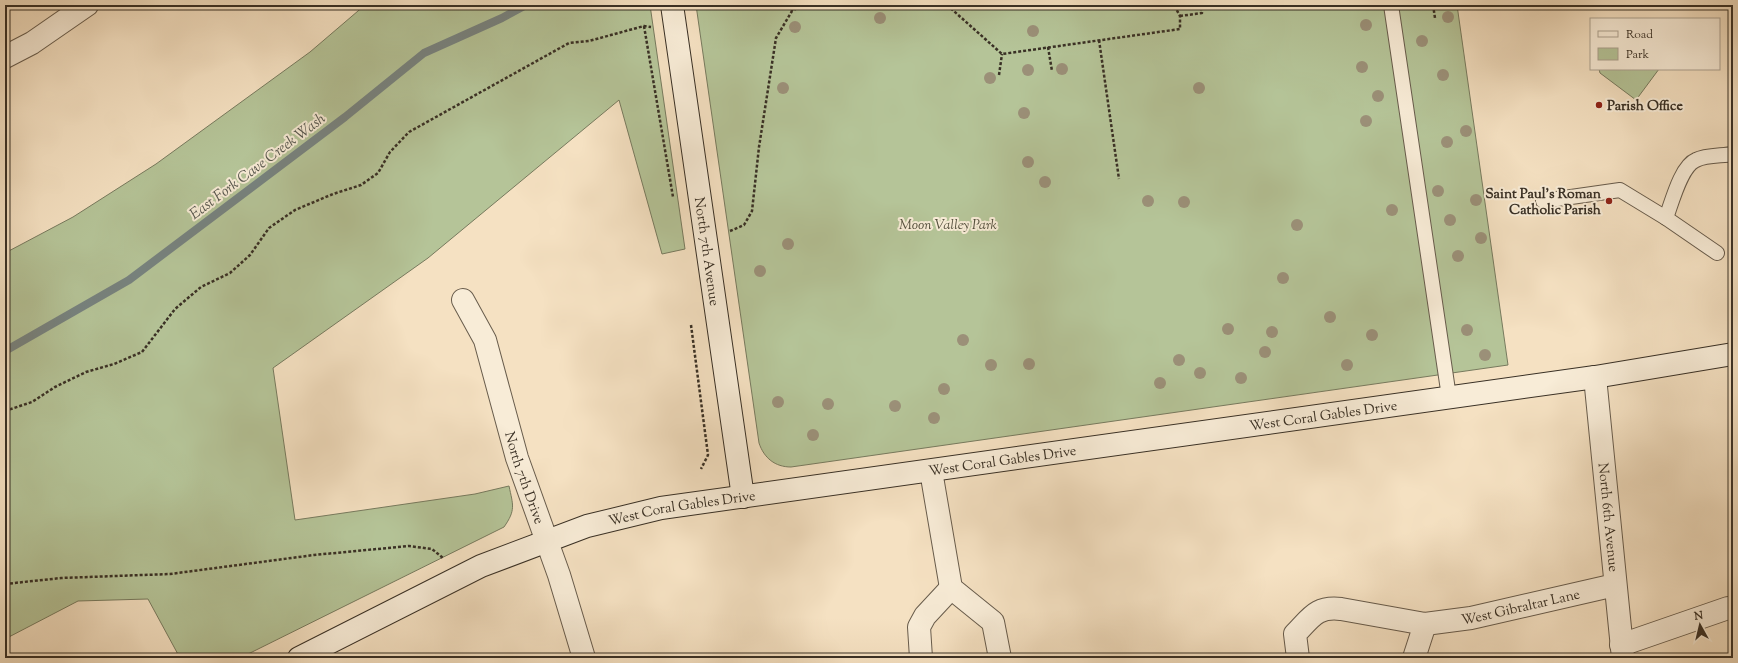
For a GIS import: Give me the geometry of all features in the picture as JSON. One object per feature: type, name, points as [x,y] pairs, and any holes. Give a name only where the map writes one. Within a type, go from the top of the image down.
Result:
[{"type":"street","points":[[5,57],[32,43],[87,5]]},
{"type":"street","name":"North 7th Avenue","points":[[672,5],[743,497]]},
{"type":"street","name":"North 7th Drive","points":[[463,300],[485,340],[517,458],[547,540],[584,658]]},
{"type":"street","name":"West Coral Gables Drive","points":[[299,658],[481,566],[586,526],[661,508],[1595,377],[1733,354]]},
{"type":"street","name":"North 6th Avenue","points":[[1595,377],[1614,585],[1622,651]]},
{"type":"street","points":[[931,471],[950,588],[993,622],[1000,658]]},
{"type":"street","name":"West Gibraltar Lane","points":[[1298,658],[1295,634],[1319,610],[1330,608],[1341,609],[1425,624],[1471,618],[1614,585]]},
{"type":"street","points":[[920,658],[919,627],[925,616],[950,588]]},
{"type":"street","points":[[1622,651],[1731,604]]},
{"type":"street","points":[[1414,658],[1425,624]]},
{"type":"lane","points":[[1391,5],[1449,397]]},
{"type":"lane","points":[[1666,218],[1683,174],[1691,162],[1703,158],[1733,154]]},
{"type":"lane","points":[[1543,201],[1620,190],[1666,218],[1717,253]]},
{"type":"path","points":[[792,5],[792,11],[802,5]]},
{"type":"path","points":[[947,5],[1002,54]]},
{"type":"path","points":[[1002,54],[1180,29],[1180,16],[1174,5]]},
{"type":"path","points":[[1180,16],[1202,13],[1201,5]]},
{"type":"path","points":[[1433,5],[1435,18]]},
{"type":"path","points":[[5,411],[32,402],[56,387],[86,372],[114,364],[142,352],[175,309],[201,287],[230,273],[250,255],[269,228],[295,210],[361,184],[378,173],[390,152],[408,132],[518,70],[569,42],[589,41],[644,26],[676,33]]},
{"type":"path","points":[[1100,40],[1119,180]]},
{"type":"path","points":[[1048,47],[1052,71]]},
{"type":"path","points":[[999,75],[1002,54]]},
{"type":"path","points":[[691,324],[708,455],[701,469]]},
{"type":"path","points":[[5,584],[61,578],[170,574],[314,555],[409,546],[432,549],[462,576]]},
{"type":"green space","points":[[365,5],[650,5],[685,249],[662,254],[619,100],[428,258],[273,368],[295,520],[475,494],[509,486],[512,498],[512,512],[504,527],[240,658],[180,658],[148,599],[78,601],[5,639],[5,253],[73,217],[156,164],[310,52]]},
{"type":"green space","name":"Moon Valley Park","points":[[696,5],[1457,5],[1508,365],[791,467],[785,467],[775,463],[767,457],[759,443]]},
{"type":"green space","points":[[1599,70],[1658,70],[1636,100],[1600,73]]},
{"type":"waterway","name":"East Fork Cave Creek Wash","points":[[5,351],[129,280],[345,117],[424,53],[502,18],[526,5]]},
{"type":"place","name":"Parish Office","points":[[1599,105]]},
{"type":"place","name":"Saint Paul's Roman Catholic Parish","points":[[1609,201]]}]
